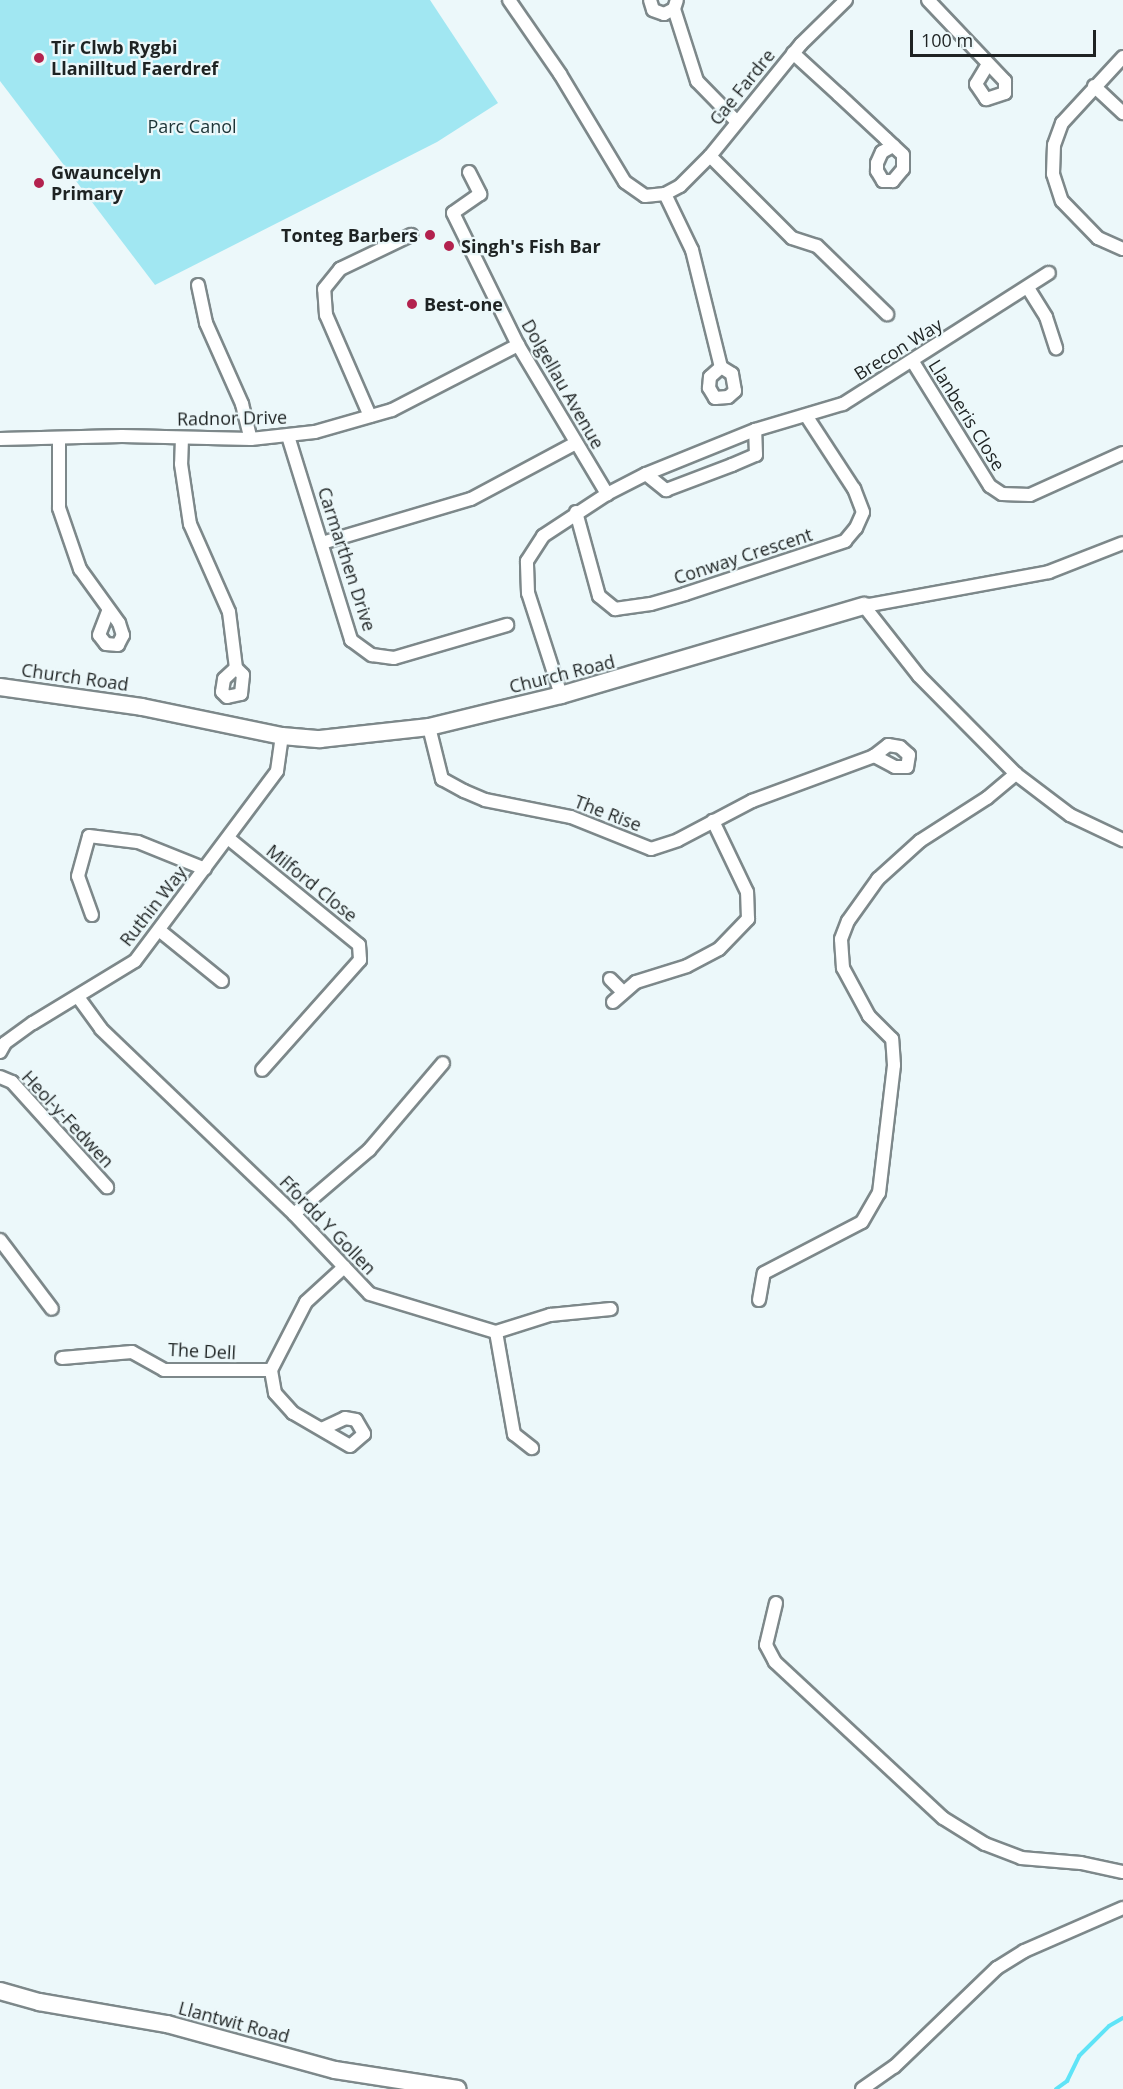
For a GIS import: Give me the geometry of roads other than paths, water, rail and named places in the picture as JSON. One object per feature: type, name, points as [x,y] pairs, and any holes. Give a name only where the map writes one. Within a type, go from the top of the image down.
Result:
[{"type":"street","points":[[509,0],[560,74],[625,183],[645,196],[665,194],[692,250],[721,367]]},
{"type":"street","points":[[650,0],[659,13],[675,4],[697,81],[737,122]]},
{"type":"street","name":"Cae Fardre","points":[[665,194],[680,186],[710,156],[794,53],[846,0]]},
{"type":"street","points":[[928,0],[987,64]]},
{"type":"street","points":[[794,53],[893,146]]},
{"type":"street","points":[[1123,57],[1094,86],[1057,134],[1054,186],[1062,201],[1098,238],[1123,249]]},
{"type":"street","points":[[1094,86],[1123,113]]},
{"type":"street","points":[[710,156],[792,238],[817,246],[887,314]]},
{"type":"street","name":"Dolgellau Avenue","points":[[469,172],[480,194],[453,213],[518,345],[574,444],[607,494]]},
{"type":"street","points":[[370,416],[326,315],[324,289],[340,268],[411,235]]},
{"type":"street","name":"Brecon Way","points":[[561,695],[528,593],[527,561],[543,536],[576,512],[646,474],[755,430],[807,417],[843,404],[913,362],[1049,273]]},
{"type":"street","points":[[198,285],[206,323],[242,404],[251,439]]},
{"type":"street","points":[[1028,288],[1046,317],[1056,348]]},
{"type":"street","name":"Radnor Drive","points":[[0,439],[251,439],[288,436],[392,410],[518,345]]},
{"type":"street","name":"Llanberis Close","points":[[913,362],[990,486],[1002,494],[1030,495],[1123,453]]},
{"type":"street","name":"Conway Crescent","points":[[576,512],[598,596],[615,609],[660,602],[845,541],[856,528],[863,512],[854,489],[807,417]]},
{"type":"street","points":[[646,474],[666,490],[732,465],[756,455],[755,430]]},
{"type":"street","name":"Carmarthen Drive","points":[[288,436],[351,640],[372,655],[394,658],[507,625]]},
{"type":"street","points":[[59,438],[59,508],[80,569],[108,611]]},
{"type":"street","points":[[182,438],[182,472],[190,524],[230,612],[236,668]]},
{"type":"street","points":[[322,543],[471,499],[574,444]]},
{"type":"street","name":"Church Road","points":[[0,687],[153,709],[282,736],[320,739],[429,727],[561,695],[864,606],[1049,572],[1123,543]]},
{"type":"street","points":[[864,606],[919,676],[1016,774],[1070,815],[1123,840]]},
{"type":"street","name":"The Rise","points":[[429,727],[442,779],[484,800],[571,817],[651,849],[802,780],[874,756]]},
{"type":"street","name":"Ruthin Way","points":[[0,1052],[5,1043],[33,1023],[135,961],[277,771],[282,736]]},
{"type":"street","points":[[759,1300],[764,1273],[862,1222],[879,1193],[894,1065],[892,1039],[869,1017],[843,968],[841,939],[848,921],[878,879],[920,841],[987,798],[1016,774]]},
{"type":"street","points":[[613,1002],[622,992],[652,974],[687,966],[719,949],[748,919],[747,892],[713,821]]},
{"type":"street","points":[[92,915],[78,876],[89,836],[138,842],[205,869]]},
{"type":"street","name":"Milford Close","points":[[228,838],[358,945],[360,960],[262,1070]]},
{"type":"street","points":[[159,930],[222,981]]},
{"type":"street","points":[[610,979],[622,992]]},
{"type":"street","name":"Ffordd Y Gollen","points":[[78,997],[101,1029],[294,1214],[370,1294],[496,1332]]},
{"type":"street","points":[[294,1214],[369,1150],[443,1063]]},
{"type":"street","name":"Heol-y-Fedwen","points":[[0,1077],[12,1082],[107,1187]]},
{"type":"street","points":[[0,1240],[52,1309]]},
{"type":"street","points":[[324,1428],[293,1413],[275,1393],[271,1371],[306,1302],[344,1268]]},
{"type":"street","points":[[532,1448],[514,1434],[496,1332],[550,1315],[611,1309]]},
{"type":"street","name":"The Dell","points":[[62,1358],[132,1352],[164,1370],[271,1371]]},
{"type":"street","points":[[776,1603],[766,1645],[775,1662],[943,1818],[985,1844],[1021,1858],[1081,1863],[1123,1872]]},
{"type":"street","points":[[861,2089],[894,2067],[997,1968],[1024,1951],[1123,1908]]},
{"type":"street","name":"Llantwit Road","points":[[0,1991],[39,2002],[167,2024],[335,2070],[458,2089]]},
{"type":"waterway","points":[[1056,2089],[1067,2081],[1079,2056],[1109,2026],[1123,2018]]},
{"type":"place","name":"Tir Clwb Rygbi Llanilltud Faerdref","points":[[39,58]]},
{"type":"place","name":"Gwauncelyn Primary","points":[[39,183]]},
{"type":"place","name":"Tonteg Barbers","points":[[430,235]]},
{"type":"place","name":"Singh's Fish Bar","points":[[449,246]]},
{"type":"place","name":"Best-one","points":[[412,304]]},
{"type":"park label","name":"Parc Canol","points":[[192,126]]}]
